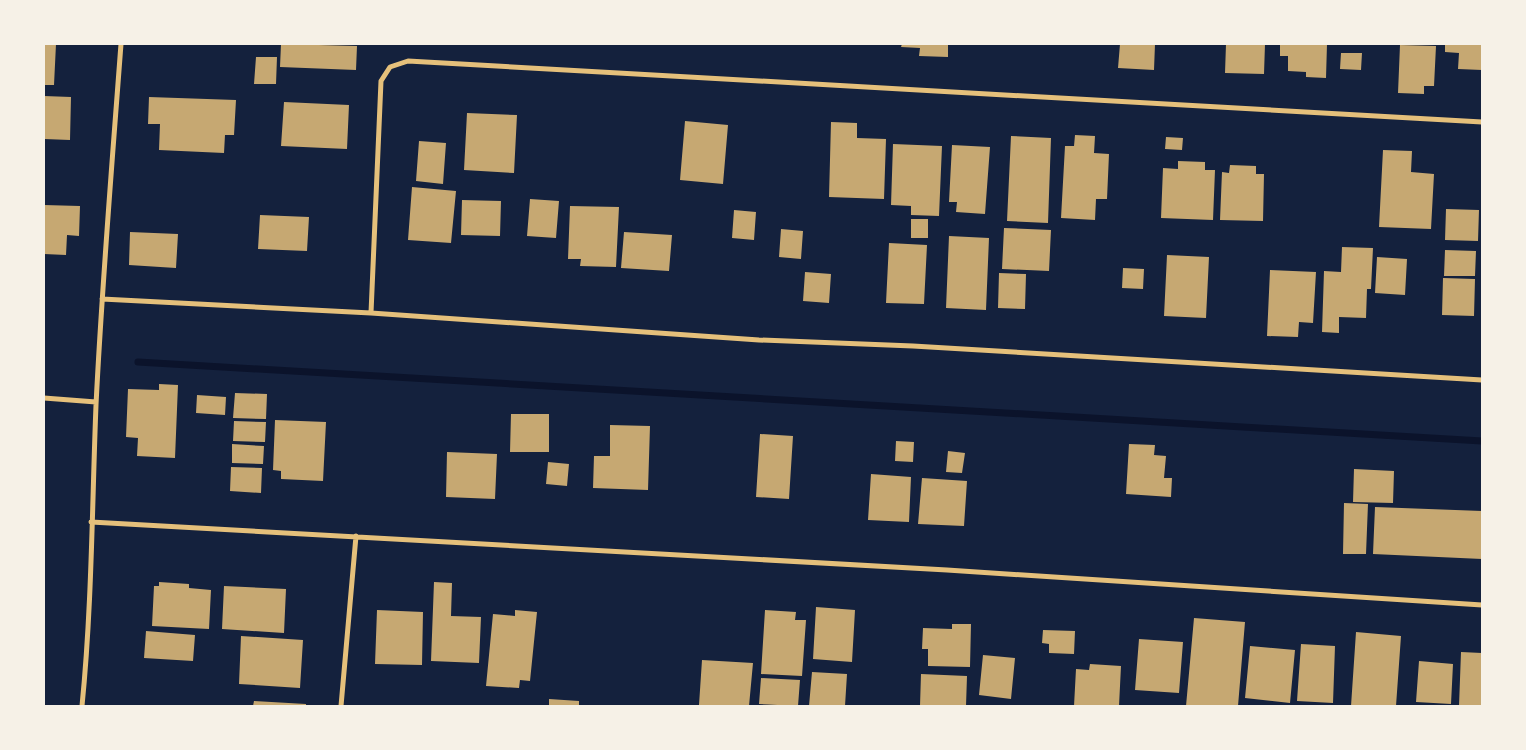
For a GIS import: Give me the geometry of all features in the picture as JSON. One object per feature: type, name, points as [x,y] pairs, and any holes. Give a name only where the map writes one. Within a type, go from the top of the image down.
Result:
[{"type":"street","points":[[82,706],[87,655],[96,402],[102,298],[122,44]]},
{"type":"street","points":[[371,313],[381,81],[390,67],[408,61],[1482,122]]},
{"type":"street","points":[[102,298],[371,313],[759,340],[913,346],[1482,380]]},
{"type":"street","points":[[44,398],[96,402]]},
{"type":"street","points":[[91,522],[946,570],[1482,605]]},
{"type":"street","points":[[341,706],[356,536]]},
{"type":"building","points":[[44,44],[56,44],[54,85],[44,85]]},
{"type":"building","points":[[281,44],[357,46],[356,70],[280,67]]},
{"type":"building","points":[[902,44],[948,44],[948,57],[919,56],[920,48],[901,47]]},
{"type":"building","points":[[1120,44],[1155,44],[1154,70],[1118,68]]},
{"type":"building","points":[[1226,44],[1265,44],[1264,74],[1225,73]]},
{"type":"building","points":[[1280,44],[1327,44],[1326,78],[1306,77],[1306,72],[1288,71],[1288,56],[1280,56]]},
{"type":"building","points":[[1445,44],[1482,44],[1482,70],[1458,69],[1459,53],[1445,52]]},
{"type":"building","points":[[1400,45],[1436,46],[1434,86],[1424,86],[1424,94],[1398,93]]},
{"type":"building","points":[[1341,53],[1362,53],[1361,70],[1340,69]]},
{"type":"building","points":[[256,57],[277,57],[276,84],[254,84]]},
{"type":"building","points":[[44,96],[71,97],[70,140],[44,139]]},
{"type":"building","points":[[149,97],[236,100],[234,135],[225,135],[224,153],[159,150],[160,124],[148,124]]},
{"type":"building","points":[[284,102],[349,105],[347,149],[281,146]]},
{"type":"building","points":[[467,113],[517,115],[514,173],[464,170]]},
{"type":"building","points":[[685,121],[728,125],[723,184],[680,180]]},
{"type":"building","points":[[831,122],[857,123],[857,138],[886,139],[884,199],[829,197]]},
{"type":"building","points":[[1075,135],[1095,136],[1094,153],[1109,154],[1107,199],[1096,199],[1095,220],[1061,218],[1065,146],[1074,146]]},
{"type":"building","points":[[1011,136],[1051,138],[1048,223],[1007,221]]},
{"type":"building","points":[[1166,137],[1183,138],[1182,150],[1165,149]]},
{"type":"building","points":[[419,141],[446,143],[443,184],[416,181]]},
{"type":"building","points":[[893,144],[942,146],[939,216],[911,215],[911,206],[891,205]]},
{"type":"building","points":[[952,145],[990,147],[985,214],[956,212],[957,202],[949,202]]},
{"type":"building","points":[[1383,150],[1412,151],[1411,172],[1434,174],[1431,229],[1379,227]]},
{"type":"building","points":[[1178,161],[1205,162],[1205,170],[1215,170],[1213,220],[1161,218],[1163,168],[1178,169]]},
{"type":"building","points":[[1230,165],[1256,166],[1256,174],[1264,174],[1263,221],[1220,220],[1222,172],[1229,173]]},
{"type":"building","points":[[412,187],[456,191],[451,243],[408,240]]},
{"type":"building","points":[[530,199],[559,201],[556,238],[527,236]]},
{"type":"building","points":[[462,200],[501,201],[500,236],[461,235]]},
{"type":"building","points":[[44,205],[80,206],[79,236],[67,235],[66,255],[44,254]]},
{"type":"building","points":[[570,206],[619,207],[616,267],[580,266],[581,259],[568,259]]},
{"type":"building","points":[[1446,209],[1479,210],[1478,241],[1445,240]]},
{"type":"building","points":[[734,210],[756,212],[754,240],[732,238]]},
{"type":"building","points":[[260,215],[309,217],[307,251],[258,249]]},
{"type":"building","points":[[911,219],[928,219],[928,238],[911,238]]},
{"type":"building","points":[[1004,228],[1051,230],[1049,271],[1002,269]]},
{"type":"building","points":[[781,229],[803,231],[801,259],[779,257]]},
{"type":"building","points":[[130,232],[178,234],[176,268],[129,265]]},
{"type":"building","points":[[624,232],[672,235],[669,271],[621,268]]},
{"type":"building","points":[[949,236],[989,238],[986,310],[946,308]]},
{"type":"building","points":[[889,243],[927,245],[924,304],[886,303]]},
{"type":"building","points":[[1342,247],[1373,248],[1371,289],[1367,289],[1366,318],[1339,317],[1339,333],[1322,332],[1324,271],[1341,272]]},
{"type":"building","points":[[1445,250],[1476,251],[1475,276],[1444,276]]},
{"type":"building","points":[[1167,255],[1209,257],[1206,318],[1164,316]]},
{"type":"building","points":[[1377,257],[1407,259],[1405,295],[1375,293]]},
{"type":"building","points":[[1123,268],[1144,269],[1143,289],[1122,288]]},
{"type":"building","points":[[1270,270],[1316,272],[1313,323],[1299,322],[1298,337],[1267,336]]},
{"type":"building","points":[[805,272],[831,274],[829,303],[803,301]]},
{"type":"building","points":[[999,273],[1026,274],[1025,309],[998,308]]},
{"type":"building","points":[[1443,278],[1475,279],[1474,316],[1442,315]]},
{"type":"building","points":[[159,384],[178,385],[175,458],[137,456],[138,438],[126,437],[128,389],[159,390]]},
{"type":"building","points":[[235,393],[267,394],[266,419],[233,418]]},
{"type":"building","points":[[197,395],[226,397],[225,415],[196,413]]},
{"type":"building","points":[[511,414],[549,414],[549,452],[510,452]]},
{"type":"building","points":[[275,420],[326,422],[323,481],[281,479],[281,471],[273,470]]},
{"type":"building","points":[[234,421],[266,422],[265,442],[233,441]]},
{"type":"building","points":[[610,425],[650,426],[648,490],[593,488],[594,456],[610,456]]},
{"type":"building","points":[[760,434],[793,436],[789,499],[756,497]]},
{"type":"building","points":[[896,441],[914,442],[913,462],[895,461]]},
{"type":"building","points":[[232,444],[264,446],[263,464],[232,463]]},
{"type":"building","points":[[1129,444],[1155,445],[1154,455],[1166,456],[1164,478],[1172,478],[1171,497],[1126,494]]},
{"type":"building","points":[[948,451],[965,453],[962,473],[946,472]]},
{"type":"building","points":[[447,452],[497,454],[495,499],[446,497]]},
{"type":"building","points":[[548,462],[569,464],[567,486],[546,484]]},
{"type":"building","points":[[231,467],[262,468],[261,493],[230,491]]},
{"type":"building","points":[[1354,469],[1394,471],[1393,503],[1353,502]]},
{"type":"building","points":[[871,474],[911,477],[909,522],[868,520]]},
{"type":"building","points":[[922,478],[967,481],[964,526],[918,524]]},
{"type":"building","points":[[1344,503],[1368,504],[1366,554],[1343,554]]},
{"type":"building","points":[[1375,507],[1482,511],[1482,559],[1373,554]]},
{"type":"building","points":[[159,582],[189,584],[189,588],[211,590],[209,629],[152,626],[154,586],[159,586]]},
{"type":"building","points":[[434,582],[452,583],[451,616],[481,617],[479,663],[431,661]]},
{"type":"building","points":[[224,586],[286,589],[284,633],[222,629]]},
{"type":"building","points":[[816,607],[855,610],[852,662],[813,659]]},
{"type":"building","points":[[377,610],[423,612],[422,665],[375,664]]},
{"type":"building","points":[[515,610],[537,612],[530,681],[520,680],[519,688],[486,686],[493,614],[515,616]]},
{"type":"building","points":[[765,610],[796,612],[795,620],[806,620],[802,676],[761,674]]},
{"type":"building","points":[[1194,618],[1245,622],[1238,706],[1186,706]]},
{"type":"building","points":[[952,624],[971,624],[970,667],[928,666],[928,649],[922,649],[923,628],[952,629]]},
{"type":"building","points":[[1043,630],[1075,631],[1074,654],[1049,653],[1049,644],[1042,643]]},
{"type":"building","points":[[146,631],[195,635],[193,661],[144,658]]},
{"type":"building","points":[[1356,632],[1401,636],[1396,706],[1351,706]]},
{"type":"building","points":[[241,636],[303,640],[300,688],[239,684]]},
{"type":"building","points":[[1139,639],[1183,642],[1179,693],[1135,690]]},
{"type":"building","points":[[1301,644],[1335,646],[1333,703],[1297,701]]},
{"type":"building","points":[[1250,646],[1295,650],[1290,703],[1245,698]]},
{"type":"building","points":[[1461,652],[1482,653],[1482,706],[1459,706]]},
{"type":"building","points":[[983,655],[1015,658],[1011,699],[979,695]]},
{"type":"building","points":[[702,660],[753,663],[749,706],[699,705]]},
{"type":"building","points":[[1419,661],[1453,664],[1451,704],[1416,702]]},
{"type":"building","points":[[1090,664],[1121,666],[1119,706],[1074,706],[1076,669],[1089,670]]},
{"type":"building","points":[[812,672],[847,674],[845,706],[809,706]]},
{"type":"building","points":[[921,674],[967,676],[966,706],[920,706]]},
{"type":"building","points":[[761,678],[800,680],[798,706],[759,704]]},
{"type":"building","points":[[549,699],[579,701],[579,706],[549,706]]},
{"type":"building","points":[[254,701],[306,704],[306,706],[253,706]]},
{"type":"waterway","points":[[138,362],[1482,441]]}]
